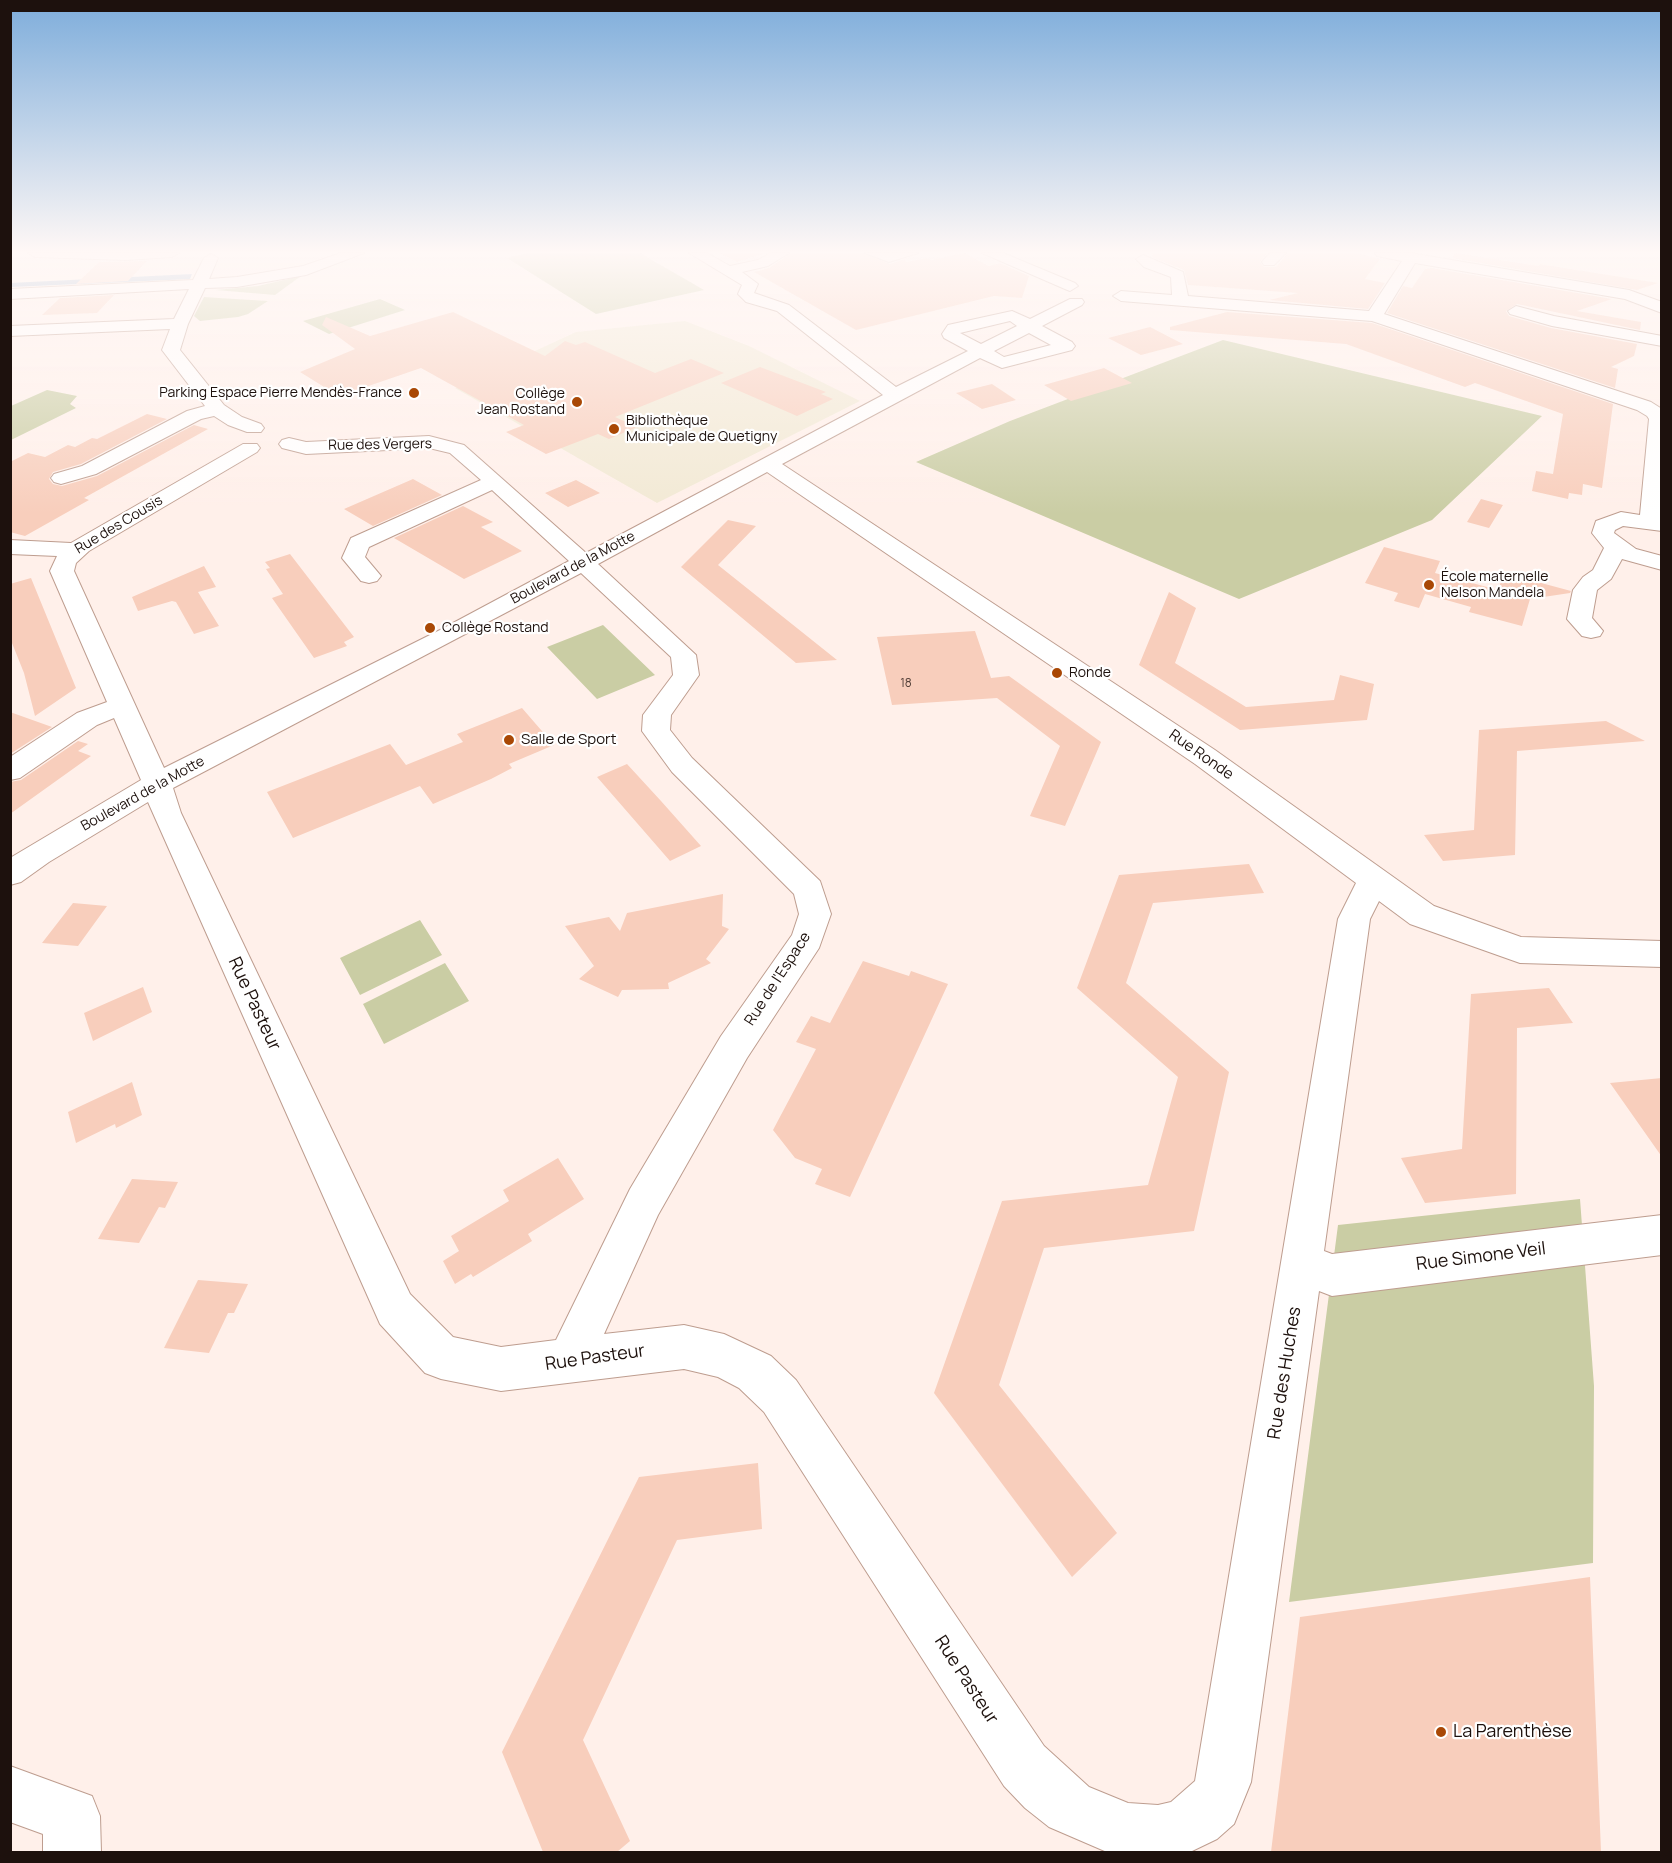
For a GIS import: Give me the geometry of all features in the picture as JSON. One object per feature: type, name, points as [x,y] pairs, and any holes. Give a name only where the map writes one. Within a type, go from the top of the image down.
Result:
[{"type":"street","name":"Rue des Vergers","points":[[174,340],[171,350],[217,409],[235,421],[272,438],[306,448],[429,442],[457,449],[582,562]]},
{"type":"street","points":[[824,340],[896,396]]},
{"type":"street","points":[[958,340],[996,362],[1006,363],[1066,346],[1056,340]]},
{"type":"street","name":"Boulevard de la Motte","points":[[10,874],[38,854],[157,784],[449,635],[582,562],[770,465],[1003,340]]},
{"type":"street","points":[[1446,340],[1658,412],[1656,522],[1621,519],[1604,526],[1603,533],[1616,548],[1642,559],[1662,563]]},
{"type":"street","points":[[61,478],[89,470],[194,415],[217,409]]},
{"type":"street","name":"Rue des Cousis","points":[[157,784],[62,571],[65,561],[75,550],[272,438]]},
{"type":"street","name":"Rue Ronde","points":[[770,465],[1195,751],[1422,915],[1520,950],[1662,954]]},
{"type":"street","points":[[369,576],[353,558],[359,543],[495,481]]},
{"type":"street","points":[[10,547],[75,550]]},
{"type":"street","points":[[1591,631],[1579,619],[1585,590],[1591,582],[1603,574],[1616,548]]},
{"type":"street","name":"Rue de l'Espace","points":[[569,1362],[644,1202],[734,1047],[807,939],[815,914],[809,889],[682,765],[656,731],[657,715],[686,675],[683,656],[582,562]]},
{"type":"street","points":[[10,771],[87,719],[122,706]]},
{"type":"street","name":"Rue Pasteur","points":[[157,784],[166,813],[395,1309],[441,1357],[501,1369],[684,1347],[724,1356],[755,1372],[780,1396],[1024,1766],[1045,1788],[1069,1807],[1127,1832],[1158,1834]]},
{"type":"street","name":"Rue des Huches","points":[[1158,1834],[1180,1828],[1197,1819],[1214,1804],[1223,1782],[1354,919],[1374,880]]},
{"type":"street","name":"Rue Simone Veil","points":[[1302,1264],[1332,1275],[1662,1235]]},
{"type":"street","points":[[10,1794],[72,1816],[72,1852]]},
{"type":"shaded area","points":[[559,340],[733,340],[860,401],[657,503],[455,388]]},
{"type":"green space","points":[[1223,340],[1542,416],[1432,520],[1239,599],[916,462],[1010,421]]},
{"type":"green space","points":[[47,390],[77,396],[70,404],[76,408],[11,440],[11,406]]},
{"type":"green space","points":[[603,625],[655,675],[597,699],[547,647]]},
{"type":"green space","points":[[420,920],[442,955],[360,995],[340,958]]},
{"type":"green space","points":[[445,963],[469,1001],[384,1044],[363,1004]]},
{"type":"green space","points":[[1580,1199],[1594,1386],[1593,1563],[1289,1602],[1338,1225]]},
{"type":"building","points":[[343,340],[511,340],[545,356],[565,341],[576,345],[585,342],[655,373],[691,359],[724,373],[615,417],[637,427],[609,439],[598,434],[546,454],[506,432],[524,425],[421,368],[351,392],[341,386],[329,390],[300,372],[355,349]]},
{"type":"building","points":[[1112,340],[1175,340],[1183,344],[1141,355]]},
{"type":"building","points":[[1295,340],[1422,340],[1613,404],[1602,488],[1583,484],[1582,495],[1569,493],[1568,499],[1532,491],[1536,471],[1553,474],[1563,414],[1475,383],[1465,387],[1346,344]]},
{"type":"building","points":[[1469,340],[1615,340],[1637,344],[1634,356],[1611,367],[1618,369],[1615,388]]},
{"type":"building","points":[[760,367],[826,392],[821,394],[833,399],[797,416],[721,383]]},
{"type":"building","points":[[1104,368],[1132,383],[1071,401],[1044,385]]},
{"type":"building","points":[[992,384],[1016,400],[982,409],[956,393]]},
{"type":"building","points":[[147,414],[167,419],[81,464],[53,472],[49,479],[53,484],[62,486],[97,476],[194,425],[208,429],[84,498],[89,500],[25,536],[10,532],[10,462],[28,453],[45,457],[68,445],[75,447],[92,438],[97,439]]},
{"type":"building","points":[[413,479],[442,495],[373,526],[344,509]]},
{"type":"building","points":[[576,480],[600,493],[568,507],[545,493]]},
{"type":"building","points":[[1481,499],[1503,505],[1489,528],[1467,522]]},
{"type":"building","points":[[463,506],[493,522],[481,527],[522,551],[464,579],[394,538]]},
{"type":"building","points":[[728,520],[756,526],[718,565],[837,660],[796,663],[681,567]]},
{"type":"building","points":[[1384,547],[1440,561],[1435,573],[1498,590],[1504,573],[1571,591],[1530,599],[1522,626],[1469,612],[1471,607],[1425,594],[1419,608],[1394,601],[1398,593],[1365,583]]},
{"type":"building","points":[[290,554],[354,637],[344,642],[347,646],[314,658],[272,598],[283,594],[266,569],[270,568],[265,562]]},
{"type":"building","points":[[204,566],[216,587],[198,592],[219,626],[194,634],[176,602],[172,601],[138,611],[132,597]]},
{"type":"building","points":[[31,578],[76,688],[35,716],[24,673],[10,638],[10,584]]},
{"type":"building","points":[[1169,592],[1196,608],[1175,663],[1246,707],[1334,700],[1340,675],[1374,684],[1367,720],[1240,730],[1139,665]]},
{"type":"building","points":[[975,631],[991,678],[1009,676],[1101,742],[1065,826],[1030,816],[1060,746],[997,698],[892,705],[877,637]]},
{"type":"building","points":[[522,708],[554,745],[509,764],[512,768],[491,779],[433,804],[420,786],[293,838],[267,792],[390,744],[406,765],[463,742],[457,734]]},
{"type":"building","points":[[10,712],[52,727],[10,754]]},
{"type":"building","points":[[1606,721],[1645,741],[1517,751],[1515,855],[1443,861],[1424,835],[1474,830],[1479,730]]},
{"type":"building","points":[[78,741],[88,744],[78,751],[91,756],[10,814],[10,782],[21,780]]},
{"type":"building","points":[[627,764],[701,846],[670,861],[597,777]]},
{"type":"building","points":[[1249,864],[1264,893],[1153,903],[1126,983],[1229,1072],[1194,1231],[1044,1248],[999,1385],[1117,1533],[1072,1577],[934,1393],[1002,1201],[1148,1185],[1178,1077],[1077,988],[1119,875]]},
{"type":"building","points":[[723,894],[722,926],[729,929],[706,959],[711,963],[668,983],[669,989],[622,990],[618,997],[579,979],[594,966],[565,926],[609,917],[620,931],[627,913]]},
{"type":"building","points":[[73,903],[107,906],[78,946],[42,943]]},
{"type":"building","points":[[863,961],[909,976],[911,971],[948,984],[850,1197],[815,1184],[822,1169],[795,1158],[773,1130],[816,1049],[796,1042],[811,1016],[830,1023]]},
{"type":"building","points":[[143,987],[152,1012],[93,1041],[84,1013]]},
{"type":"building","points":[[1549,988],[1573,1023],[1517,1028],[1516,1194],[1425,1203],[1401,1158],[1462,1149],[1471,994]]},
{"type":"building","points":[[1662,1078],[1662,1157],[1610,1083]]},
{"type":"building","points":[[132,1082],[142,1115],[116,1128],[115,1124],[76,1143],[68,1112]]},
{"type":"building","points":[[558,1158],[584,1199],[528,1234],[532,1241],[473,1277],[471,1274],[455,1284],[443,1261],[459,1251],[451,1236],[509,1201],[503,1190]]},
{"type":"building","points":[[132,1179],[178,1182],[165,1208],[159,1207],[139,1243],[98,1239]]},
{"type":"building","points":[[198,1280],[248,1284],[234,1313],[228,1313],[209,1353],[164,1348]]},
{"type":"building","points":[[758,1463],[762,1529],[677,1540],[583,1740],[630,1841],[617,1852],[543,1852],[502,1752],[639,1477]]},
{"type":"building","name":"La Parenthèse","points":[[1590,1577],[1601,1852],[1271,1852],[1300,1617]]},
{"type":"place","name":"Parking Espace Pierre Mendès-France","points":[[414,393]]},
{"type":"place","name":"Collège Jean Rostand","points":[[577,402]]},
{"type":"place","name":"Bibliothèque Municipale de Quetigny","points":[[614,429]]},
{"type":"place","name":"École maternelle Nelson Mandela","points":[[1429,585]]},
{"type":"place","name":"Collège Rostand","points":[[430,628]]},
{"type":"place","name":"Ronde","points":[[1057,673]]},
{"type":"place","name":"Salle de Sport","points":[[509,740]]},
{"type":"place","name":"La Parenthèse","points":[[1441,1732]]}]
